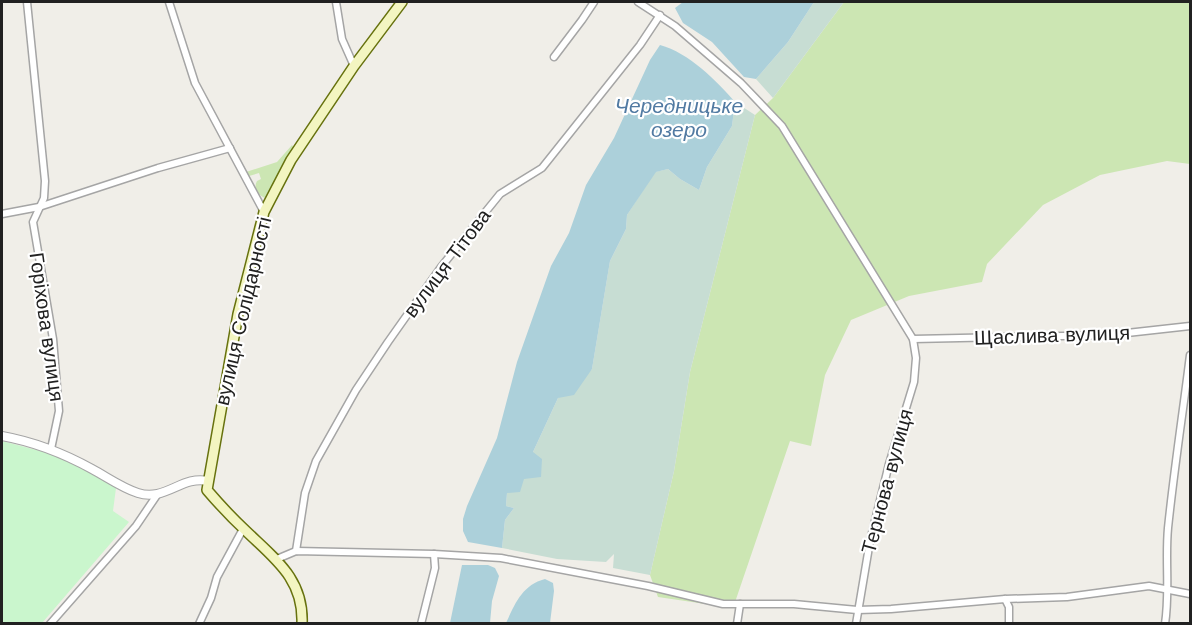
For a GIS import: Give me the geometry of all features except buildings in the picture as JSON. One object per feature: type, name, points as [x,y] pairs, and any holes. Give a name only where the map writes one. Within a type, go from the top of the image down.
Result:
[{"type":"main road","name":"вулиця Солідарності","points":[[208,481],[238,314],[264,212],[291,160],[354,66],[402,2]]},
{"type":"main road","points":[[208,481],[207,490],[291,576],[300,598],[302,624]]},
{"type":"street","name":"Горіхова вулиця","points":[[27,2],[45,181],[44,198],[33,222],[53,339],[58,411],[51,449]]},
{"type":"street","points":[[169,2],[195,83],[264,212]]},
{"type":"street","points":[[336,2],[342,39],[354,66]]},
{"type":"street","points":[[554,57],[594,2]]},
{"type":"street","points":[[638,2],[660,15],[741,83],[782,126],[913,339]]},
{"type":"street","name":"вулиця Тітова","points":[[296,551],[305,493],[316,461],[356,390],[394,333],[441,267],[500,194],[542,168],[557,151],[640,45],[660,15]]},
{"type":"street","points":[[2,214],[39,207],[158,168],[230,148]]},
{"type":"street","name":"Щаслива вулиця","points":[[913,339],[1109,335],[1191,326]]},
{"type":"street","name":"Тернова вулиця","points":[[856,624],[870,541],[889,464],[914,382],[916,358],[913,339]]},
{"type":"street","points":[[1165,624],[1168,604],[1166,589],[1168,529],[1191,355]]},
{"type":"street","points":[[2,436],[51,449],[139,494],[157,495],[169,492],[184,482],[208,481]]},
{"type":"street","points":[[50,624],[136,526],[157,495]]},
{"type":"street","points":[[199,624],[212,598],[217,577],[243,529]]},
{"type":"street","points":[[277,560],[296,551],[501,558],[648,586],[707,601],[857,609],[891,609],[1005,599],[1067,597],[1149,586],[1191,594]]},
{"type":"street","points":[[421,624],[435,567],[434,554]]},
{"type":"street","points":[[1005,599],[1009,624]]},
{"type":"street","points":[[737,624],[740,604]]},
{"type":"green space","points":[[814,2],[844,2],[773,98],[756,79],[788,42]]},
{"type":"green space","points":[[844,2],[1190,2],[1190,164],[1167,161],[1100,175],[1043,205],[987,264],[982,282],[909,296],[851,320],[825,375],[811,446],[790,441],[733,608],[658,597],[650,575],[674,471],[690,372],[755,115],[773,98]]},
{"type":"green space","points":[[735,102],[755,115],[690,372],[674,471],[650,575],[613,568],[614,554],[606,562],[557,559],[502,548],[505,520],[514,508],[506,506],[507,493],[533,452],[558,398],[592,369],[610,261],[626,229],[627,215],[655,172],[668,169],[699,190],[707,167],[732,126]]},
{"type":"green space","points":[[292,145],[294,148],[266,198],[263,197],[256,189],[257,181],[261,179],[259,173],[249,176],[246,172],[277,162]]},
{"type":"green space","points":[[2,441],[48,453],[93,473],[116,488],[113,511],[129,522],[42,623],[2,623]]},
{"type":"water","name":"Чередницьке озеро","points":[[683,2],[814,2],[788,42],[756,79],[744,77],[712,42],[683,23],[675,8]]},
{"type":"water","name":"Чередницьке озеро","points":[[660,45],[691,61],[711,76],[728,94],[735,102],[732,126],[707,167],[699,190],[668,169],[656,172],[627,215],[626,229],[610,261],[592,369],[574,395],[558,398],[533,452],[542,459],[541,477],[524,479],[520,492],[507,493],[506,506],[514,508],[505,520],[502,548],[468,542],[463,531],[463,519],[497,438],[517,362],[551,266],[569,233],[586,185],[614,138],[650,60]]},
{"type":"water","points":[[462,565],[488,565],[495,568],[499,576],[492,601],[490,623],[450,623]]},
{"type":"water","points":[[545,579],[553,583],[554,591],[550,623],[506,623],[516,602],[525,591]]}]
